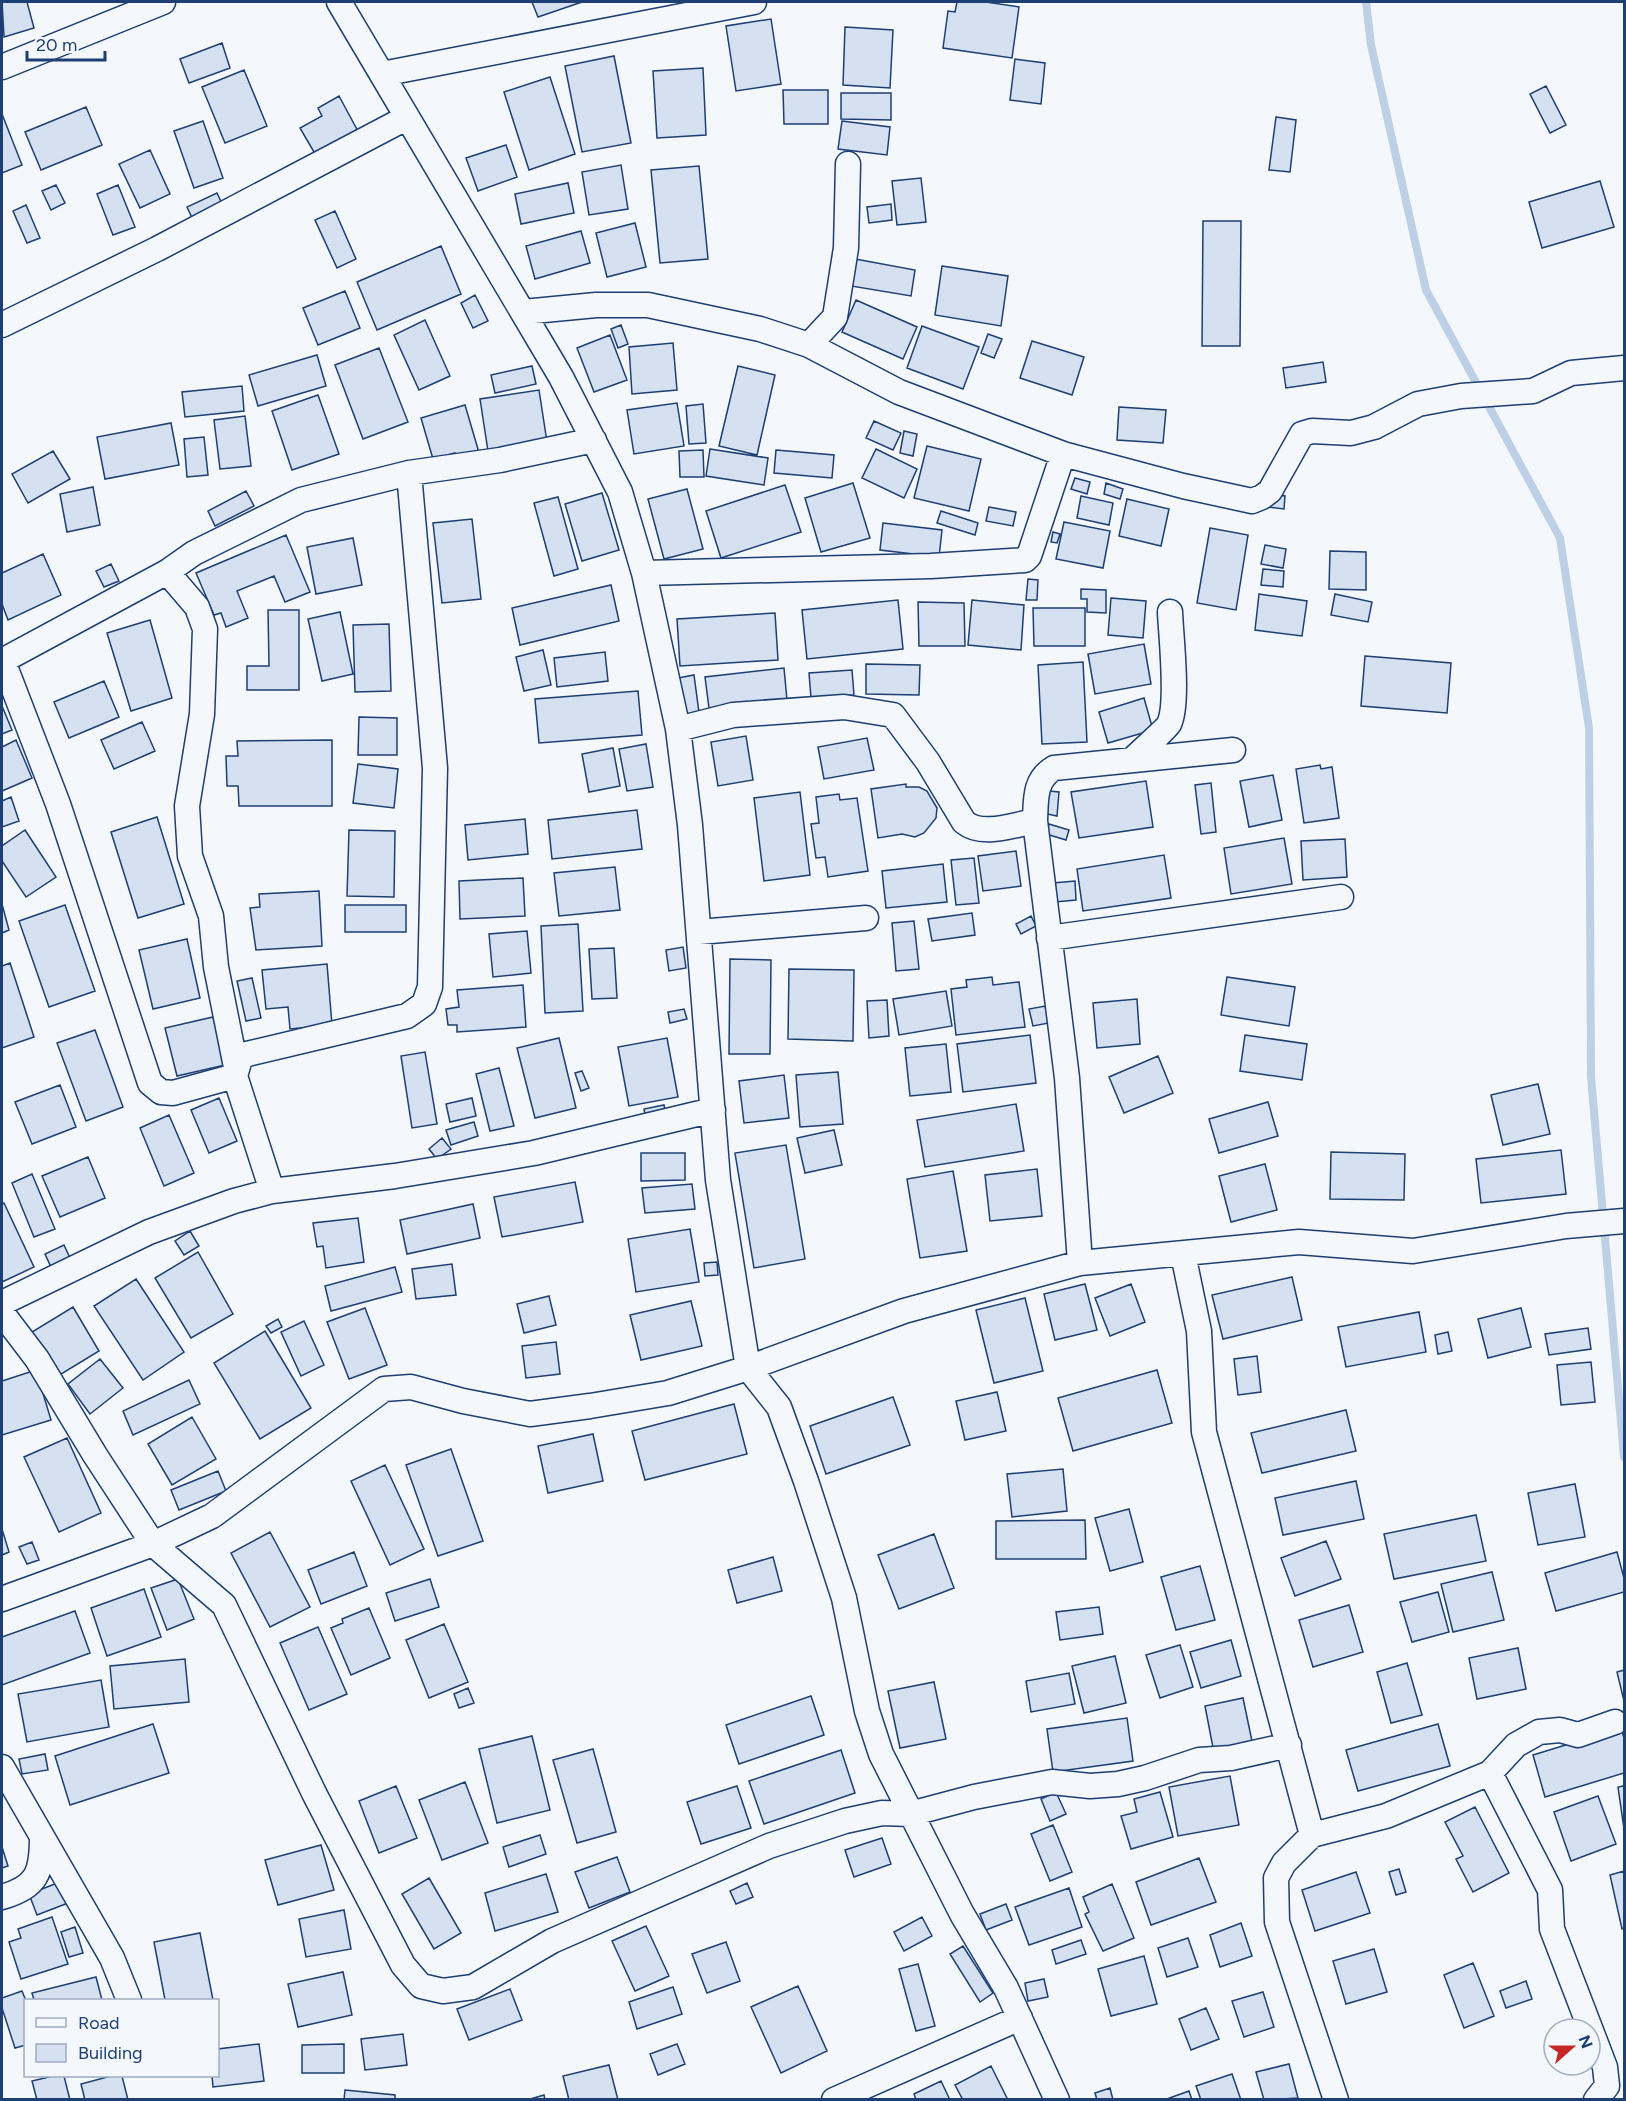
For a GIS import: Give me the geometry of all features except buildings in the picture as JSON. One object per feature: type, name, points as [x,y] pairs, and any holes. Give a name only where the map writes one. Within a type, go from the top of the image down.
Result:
[{"type":"street","points":[[2,67],[163,2]]},
{"type":"street","points":[[339,2],[523,312],[620,492],[644,573],[678,729],[690,825],[718,1180],[748,1368],[779,1407],[802,1470],[844,1598],[867,1712],[881,1754],[910,1815],[1020,2018],[1057,2100]]},
{"type":"street","points":[[382,74],[754,2]]},
{"type":"street","points":[[2,325],[157,249],[406,118]]},
{"type":"street","points":[[809,345],[835,317],[846,248],[848,164]]},
{"type":"street","points":[[523,312],[596,305],[648,305],[760,329],[809,345],[899,392],[1063,454],[1183,486],[1252,501],[1270,491],[1302,434],[1312,431],[1351,432],[1374,427],[1418,404],[1461,396],[1533,391],[1571,373],[1624,368]]},
{"type":"street","points":[[409,473],[435,768],[428,997],[419,1009],[407,1016],[247,1054],[240,1059],[235,1071],[173,1093],[161,1092],[150,1083],[58,804],[2,661],[167,572],[194,553],[301,500],[409,473],[500,460],[594,440]]},
{"type":"street","points":[[644,573],[931,566],[1025,560],[1029,556],[1063,454]]},
{"type":"street","points":[[167,572],[197,607],[205,629],[202,714],[187,806],[190,856],[211,916],[216,967],[235,1071],[272,1191]]},
{"type":"street","points":[[1132,760],[1152,738],[1168,726],[1173,707],[1170,612]]},
{"type":"street","points":[[678,729],[733,715],[844,706],[893,715],[928,762],[964,822],[972,829],[982,830],[1035,821]]},
{"type":"street","points":[[1080,1263],[1067,1078],[1035,821],[1037,787],[1043,774],[1054,768],[1233,750]]},
{"type":"street","points":[[1049,938],[1341,897]]},
{"type":"street","points":[[699,933],[866,918]]},
{"type":"street","points":[[2,1303],[149,1232],[272,1191],[394,1176],[534,1153],[713,1110]]},
{"type":"street","points":[[2,1599],[153,1544],[212,1516],[384,1389],[411,1387],[463,1401],[530,1414],[669,1394],[904,1311],[1080,1263],[1299,1242],[1413,1251],[1566,1226],[1624,1221]]},
{"type":"street","points":[[1183,1254],[1199,1331],[1204,1432],[1312,1835]]},
{"type":"street","points":[[2,1313],[37,1359],[94,1455],[153,1544],[224,1605],[314,1793],[398,1955],[421,1986],[442,1991],[473,1987],[552,1941],[769,1846],[863,1817],[882,1813],[910,1815],[974,1797],[1052,1782],[1090,1786],[1118,1784],[1145,1778],[1199,1760],[1231,1758],[1289,1745]]},
{"type":"street","points":[[1336,2100],[1277,1922],[1276,1878],[1284,1863],[1312,1835],[1386,1816],[1490,1773],[1516,1745],[1539,1732],[1560,1730],[1578,1735],[1615,1722]]},
{"type":"street","points":[[2,1767],[112,1958],[128,1999]]},
{"type":"street","points":[[1490,1773],[1550,1890],[1552,1929],[1605,2067],[1607,2086],[1597,2100]]},
{"type":"street","points":[[2,1897],[18,1892],[36,1879],[42,1861],[42,1838]]},
{"type":"street","points":[[834,2100],[1020,2018]]},
{"type":"street","points":[[1597,2100],[1624,2090]]},
{"type":"waterway","points":[[1366,2],[1371,45],[1426,290],[1560,538],[1589,728],[1591,1077],[1624,1457]]}]
